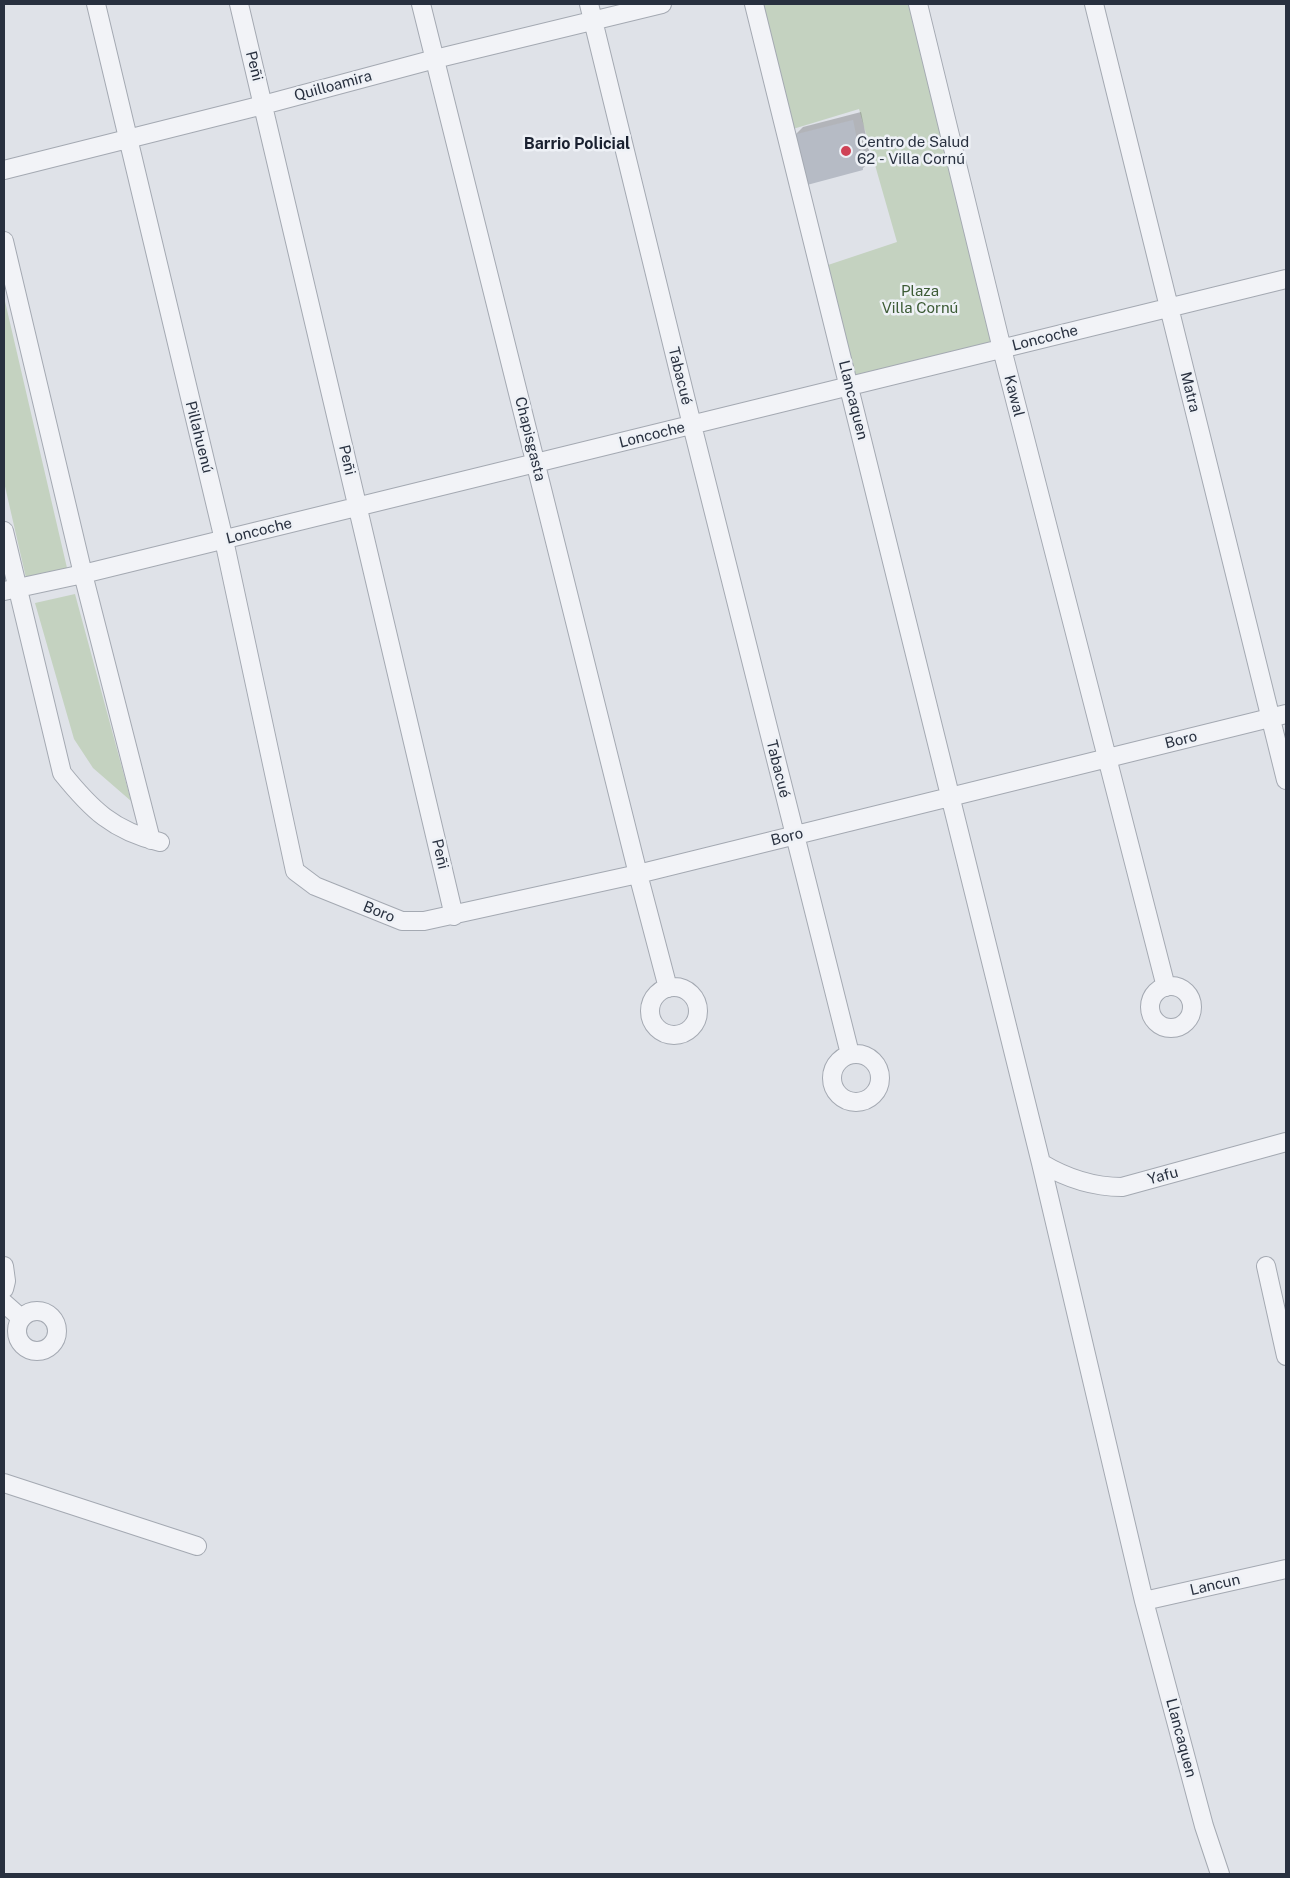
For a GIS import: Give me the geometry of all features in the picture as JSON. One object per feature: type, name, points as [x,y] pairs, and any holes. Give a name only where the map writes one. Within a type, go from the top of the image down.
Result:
[{"type":"street","name":"Pillahuenú","points":[[96,4],[224,540],[295,872]]},
{"type":"street","name":"Peñi","points":[[239,4],[454,916]]},
{"type":"street","name":"Chapisgasta","points":[[421,4],[668,988]]},
{"type":"street","name":"Quilloamira","points":[[4,170],[264,105],[435,59],[592,12],[662,4]]},
{"type":"street","name":"Llancaquen","points":[[754,4],[1041,1163],[1144,1602],[1204,1826],[1220,1874]]},
{"type":"street","name":"Kawal","points":[[918,4],[1002,349],[1166,987]]},
{"type":"street","name":"Matra","points":[[1094,4],[1169,308],[1279,716],[1286,780]]},
{"type":"street","name":"Tabacué","points":[[592,12],[692,425],[850,1054]]},
{"type":"street","points":[[4,241],[83,574],[157,841],[129,832],[103,817],[79,794],[62,773],[10,590],[4,531]]},
{"type":"street","name":"Loncoche","points":[[10,590],[224,540],[1286,280]]},
{"type":"street","name":"Boro","points":[[295,872],[315,886],[402,921],[424,922],[638,874],[1279,716]]},
{"type":"street","name":"Yafu","points":[[1041,1163],[1059,1173],[1090,1184],[1122,1187],[1286,1142]]},
{"type":"street","points":[[4,1266],[6,1281],[4,1289]]},
{"type":"street","points":[[1266,1266],[1286,1356]]},
{"type":"street","points":[[4,1303],[21,1318]]},
{"type":"street","points":[[4,1483],[197,1546]]},
{"type":"street","name":"Lancun","points":[[1144,1602],[1286,1569]]},
{"type":"green space","name":"Plaza Villa Cornú","points":[[760,4],[910,4],[996,345],[855,377],[825,266],[897,242],[859,109],[793,129]]},
{"type":"green space","points":[[4,297],[67,568],[26,578],[4,482]]},
{"type":"green space","points":[[75,594],[131,801],[93,768],[74,739],[35,603]]},
{"type":"building","points":[[853,120],[863,170],[807,185],[793,135]]},
{"type":"place","name":"Centro de Salud 62 - Villa Cornú","points":[[846,151]]},
{"type":"district","name":"Barrio Policial","points":[[577,144]]}]
